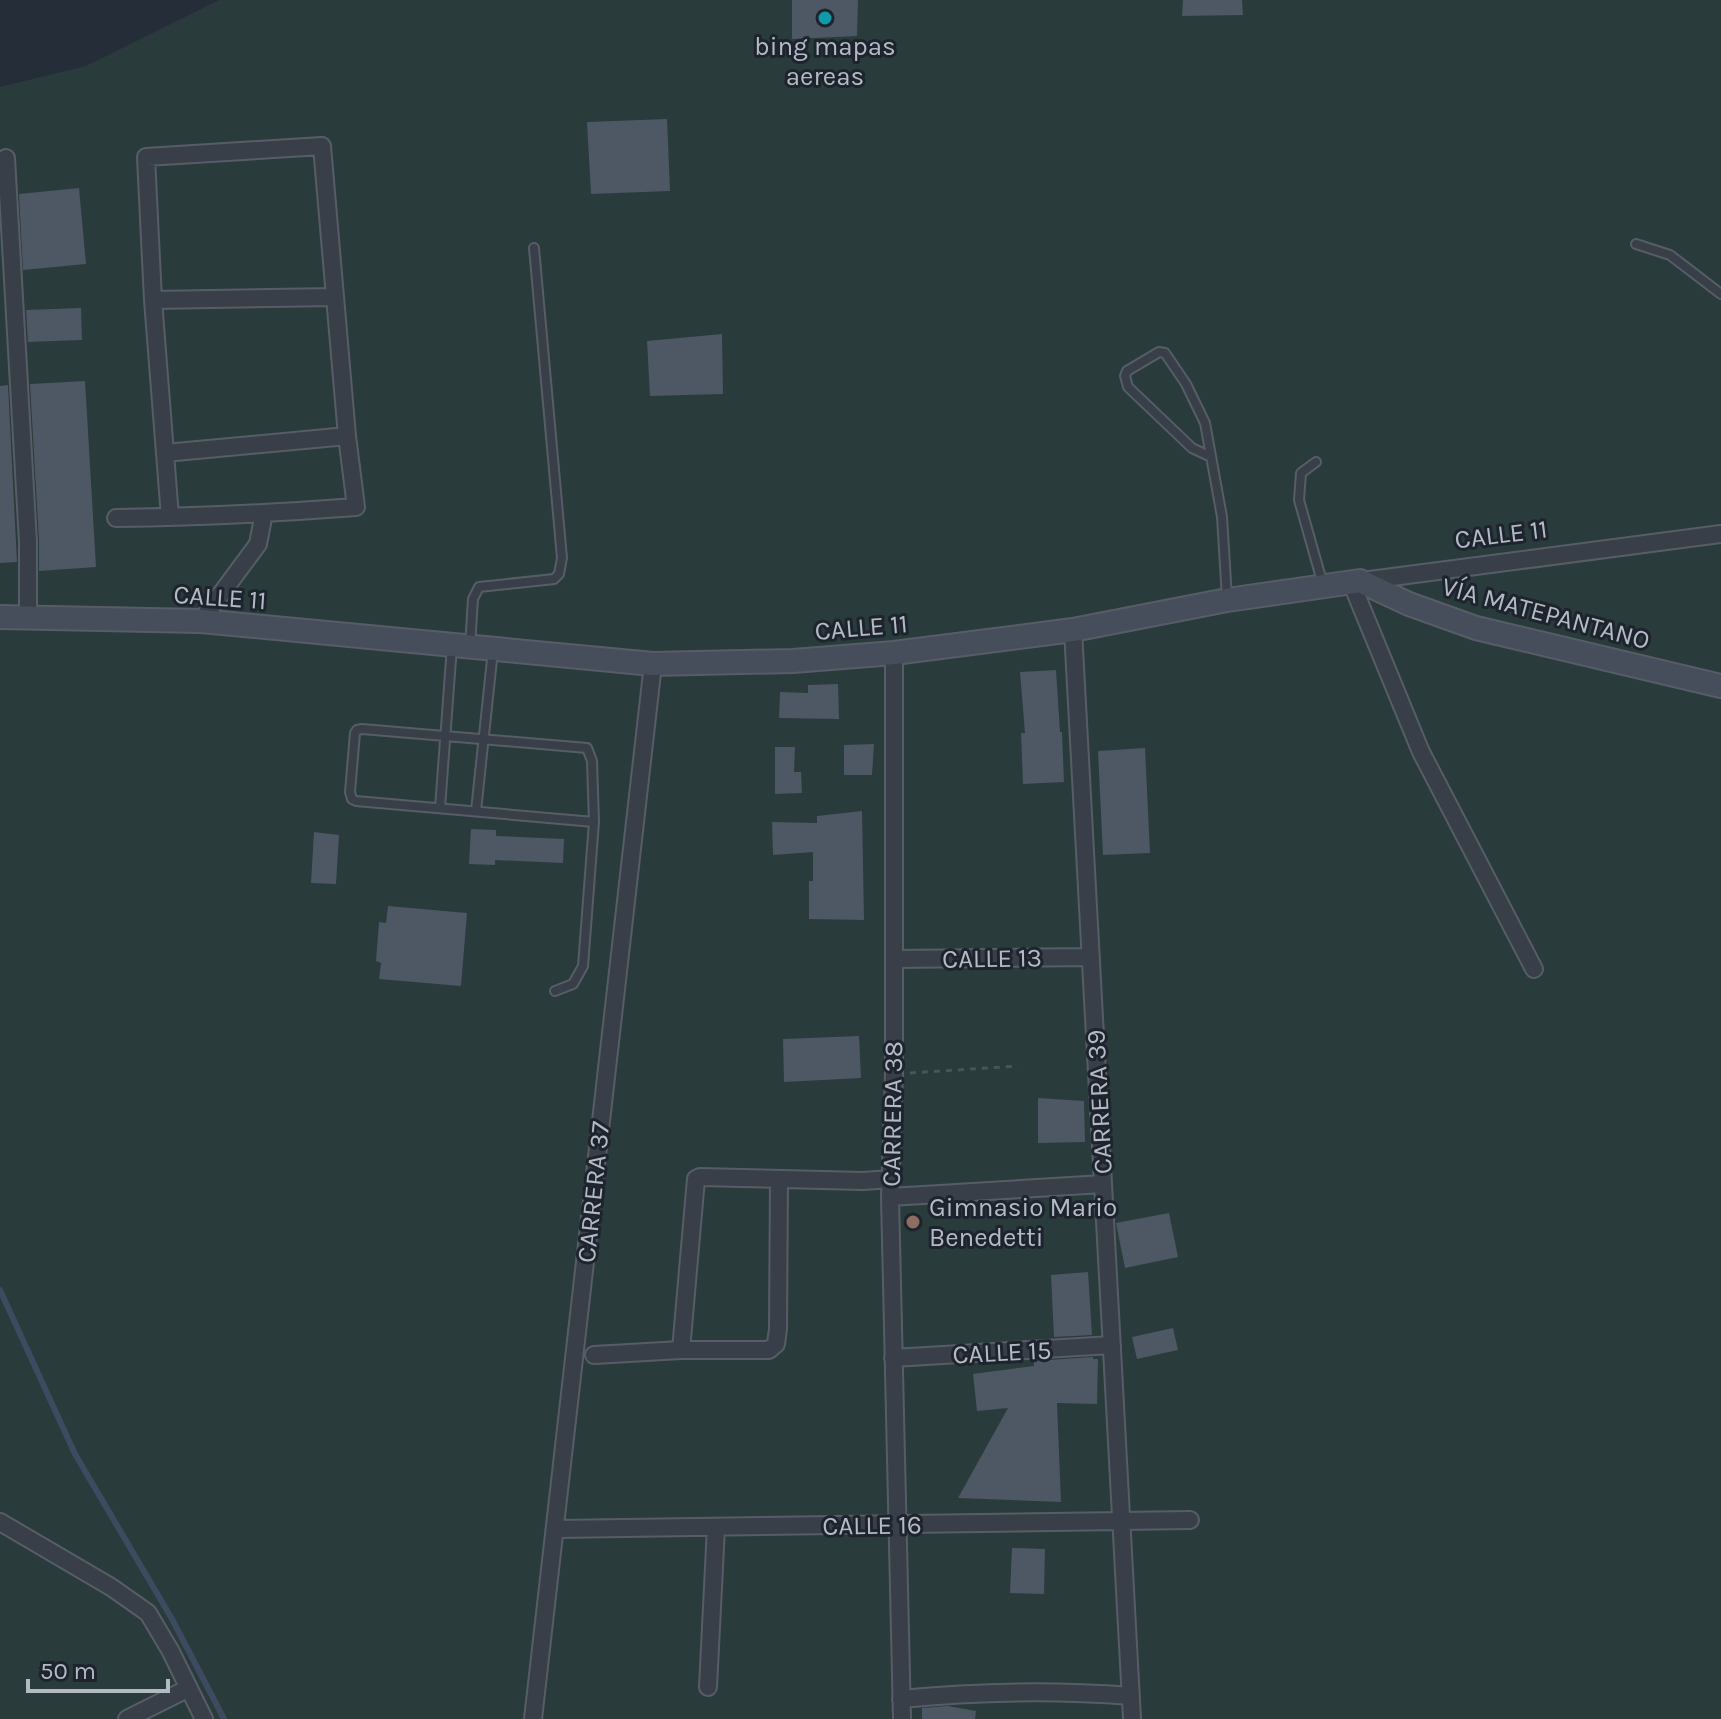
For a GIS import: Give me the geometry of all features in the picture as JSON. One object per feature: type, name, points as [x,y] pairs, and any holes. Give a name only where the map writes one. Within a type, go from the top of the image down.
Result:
[{"type":"main road","name":"CALLE 11","points":[[0,617],[201,621],[653,664],[793,661],[894,653],[1073,630],[1227,600],[1356,582]]},
{"type":"main road","name":"VÍA MATEPANTANO","points":[[1356,582],[1476,628],[1721,686]]},
{"type":"street","points":[[116,518],[170,517],[264,513],[356,507],[322,146],[146,157],[153,300],[170,517]]},
{"type":"street","points":[[6,158],[28,542],[28,618]]},
{"type":"street","points":[[153,300],[335,297]]},
{"type":"street","points":[[165,453],[347,436]]},
{"type":"street","points":[[201,621],[258,544],[264,513]]},
{"type":"street","name":"CALLE 11","points":[[1356,582],[1721,534]]},
{"type":"street","points":[[1356,582],[1421,752],[1534,969]]},
{"type":"street","name":"CARRERA 39","points":[[1073,630],[1132,1719]]},
{"type":"street","name":"CARRERA 38","points":[[894,653],[894,1074],[890,1197],[902,1719]]},
{"type":"street","name":"CARRERA 37","points":[[533,1719],[653,664]]},
{"type":"street","name":"CALLE 13","points":[[894,959],[1091,957]]},
{"type":"street","points":[[681,1350],[696,1179],[891,1179]]},
{"type":"street","points":[[594,1355],[681,1350],[769,1350],[776,1344],[779,1179]]},
{"type":"street","points":[[890,1197],[1103,1184]]},
{"type":"street","name":"CALLE 15","points":[[893,1358],[1112,1345]]},
{"type":"street","name":"CALLE 16","points":[[555,1529],[1190,1520]]},
{"type":"street","points":[[0,1522],[111,1587],[148,1613],[204,1719]]},
{"type":"street","points":[[708,1687],[716,1527]]},
{"type":"street","points":[[127,1719],[189,1688]]},
{"type":"street","points":[[901,1699],[1016,1691],[1131,1696]]},
{"type":"lane","points":[[1636,244],[1670,255],[1721,294]]},
{"type":"lane","points":[[440,808],[446,737],[461,646],[473,599],[479,587],[554,579],[559,574],[562,558],[534,248]]},
{"type":"lane","points":[[1211,457],[1192,448],[1128,387],[1127,371],[1159,352],[1165,353],[1186,384],[1205,423],[1222,517],[1227,600]]},
{"type":"lane","points":[[1316,462],[1301,473],[1299,500],[1324,586]]},
{"type":"lane","points":[[476,811],[493,650]]},
{"type":"lane","points":[[555,991],[573,984],[583,966],[594,822],[592,761],[587,748],[357,730],[355,733],[350,792],[356,801],[594,822]]},
{"type":"path","points":[[894,1074],[1018,1066]]},
{"type":"shaded area","points":[[219,0],[1721,0],[1721,1719],[0,1719],[0,87],[86,66]]},
{"type":"building","name":"bing mapas aereas","points":[[792,0],[858,0],[857,36],[792,39]]},
{"type":"building","points":[[1183,0],[1242,0],[1243,15],[1182,16]]},
{"type":"building","points":[[667,119],[670,191],[591,194],[587,122]]},
{"type":"building","points":[[79,188],[86,264],[23,270],[19,194]]},
{"type":"building","points":[[81,308],[82,340],[28,342],[26,310]]},
{"type":"building","points":[[722,334],[723,394],[650,396],[647,341]]},
{"type":"building","points":[[85,381],[96,567],[39,571],[30,384]]},
{"type":"building","points":[[8,385],[17,562],[0,563],[0,386]]},
{"type":"building","points":[[1056,670],[1064,782],[1023,784],[1021,733],[1025,733],[1020,672]]},
{"type":"building","points":[[838,684],[839,719],[779,718],[780,692],[808,693],[808,685]]},
{"type":"building","points":[[874,744],[872,775],[844,775],[844,745]]},
{"type":"building","points":[[775,747],[795,747],[794,772],[801,772],[802,793],[775,794]]},
{"type":"building","points":[[1145,748],[1150,853],[1103,855],[1098,751]]},
{"type":"building","points":[[862,811],[864,920],[809,919],[813,852],[773,855],[772,822],[817,823],[817,816]]},
{"type":"building","points":[[471,829],[496,830],[496,836],[564,839],[563,863],[495,860],[495,865],[469,864]]},
{"type":"building","points":[[314,832],[339,835],[336,884],[311,883]]},
{"type":"building","points":[[388,906],[467,913],[461,986],[379,979],[381,963],[376,961],[379,922],[386,923]]},
{"type":"building","points":[[859,1036],[861,1078],[784,1082],[783,1039]]},
{"type":"building","points":[[1038,1098],[1084,1101],[1085,1142],[1038,1143]]},
{"type":"building","points":[[1169,1213],[1178,1257],[1125,1268],[1116,1223]]},
{"type":"building","points":[[1088,1272],[1092,1335],[1054,1337],[1051,1275]]},
{"type":"building","points":[[1173,1328],[1178,1350],[1137,1359],[1132,1337]]},
{"type":"building","points":[[1098,1359],[1097,1404],[1057,1403],[1061,1502],[958,1498],[1008,1408],[977,1411],[973,1374],[1034,1366],[1034,1361]]},
{"type":"building","points":[[1012,1548],[1045,1549],[1044,1594],[1010,1593]]},
{"type":"building","points":[[948,1706],[976,1711],[975,1719],[922,1719],[922,1708]]},
{"type":"waterway","points":[[0,1290],[75,1454],[172,1619],[224,1719]]},
{"type":"place","name":"bing mapas aereas","points":[[825,18]]},
{"type":"place","name":"Gimnasio Mario Benedetti","points":[[913,1222]]}]
